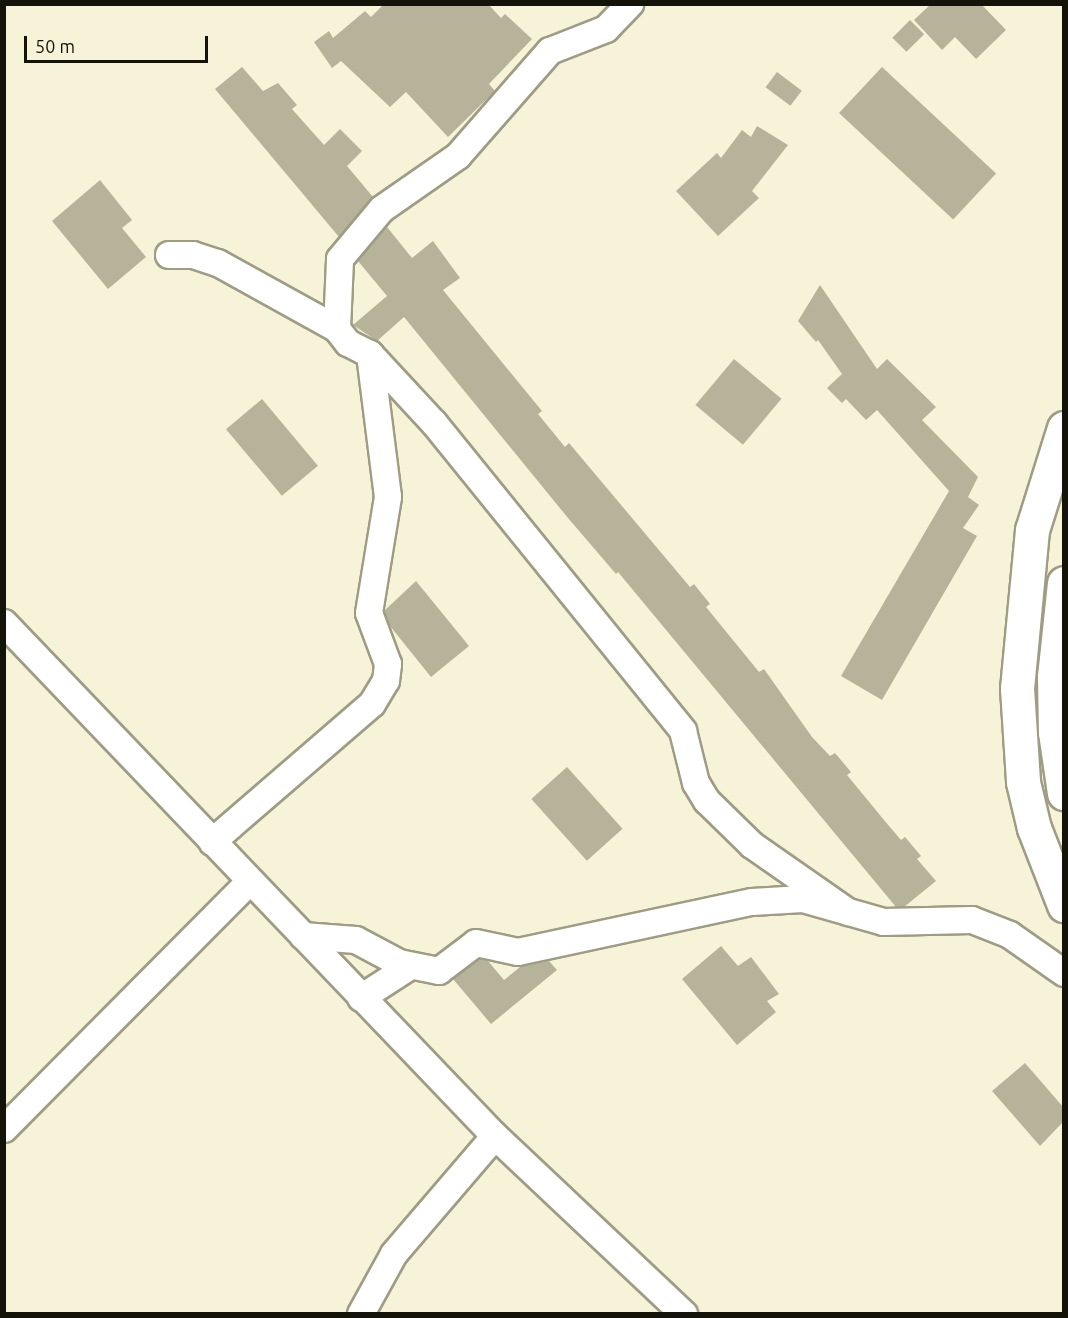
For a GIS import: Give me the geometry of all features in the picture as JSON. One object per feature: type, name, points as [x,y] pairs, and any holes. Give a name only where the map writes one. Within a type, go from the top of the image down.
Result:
[{"type":"highway","points":[[1064,428],[1032,530],[1017,688],[1023,782],[1034,828],[1064,905]]},
{"type":"highway","points":[[1064,583],[1054,677],[1055,732],[1064,792]]},
{"type":"street","points":[[336,328],[340,259],[382,208],[458,156],[550,51],[606,29],[630,4]]},
{"type":"street","points":[[169,255],[193,255],[218,263],[336,328],[348,343],[370,354],[434,423],[683,731],[696,783],[707,801],[753,845],[848,912]]},
{"type":"street","points":[[212,842],[372,704],[386,681],[388,664],[369,613],[388,497],[370,354]]},
{"type":"street","points":[[4,623],[249,882],[495,1136],[684,1314]]},
{"type":"street","points":[[4,1129],[249,882]]},
{"type":"street","points":[[303,936],[356,940],[409,967],[439,971],[476,943],[518,952],[752,902],[803,899],[884,922],[972,920],[1010,935],[1064,973]]},
{"type":"street","points":[[361,998],[409,967]]},
{"type":"street","points":[[361,1314],[394,1254],[495,1136]]},
{"type":"building","points":[[384,4],[488,4],[501,18],[505,14],[532,39],[489,84],[495,91],[448,137],[406,92],[390,107],[341,61],[332,68],[314,42],[329,31],[333,38],[365,11],[371,17]]},
{"type":"building","points":[[931,4],[981,4],[1006,30],[976,59],[955,37],[942,50],[914,20]]},
{"type":"building","points":[[910,20],[924,34],[906,52],[892,38]]},
{"type":"building","points":[[242,67],[263,91],[278,83],[297,105],[292,109],[324,145],[340,129],[362,151],[347,166],[373,197],[339,237],[215,89]]},
{"type":"building","points":[[882,67],[996,173],[953,219],[839,113]]},
{"type":"building","points":[[777,72],[802,91],[790,106],[766,87]]},
{"type":"building","points":[[757,126],[788,145],[752,191],[759,198],[718,236],[676,191],[717,153],[721,158],[742,130],[751,137]]},
{"type":"building","points":[[100,180],[132,220],[122,228],[146,257],[108,289],[52,221]]},
{"type":"building","points":[[387,227],[412,258],[433,241],[460,278],[443,290],[542,411],[538,414],[565,447],[569,443],[690,587],[694,584],[710,604],[706,607],[759,672],[764,669],[812,737],[830,756],[835,753],[851,772],[847,775],[884,820],[901,840],[905,837],[921,856],[917,859],[936,881],[904,907],[896,907],[618,572],[616,574],[568,518],[404,317],[377,341],[353,325],[387,296],[358,261]]},
{"type":"building","points":[[820,285],[877,369],[887,359],[936,407],[922,420],[978,477],[968,497],[979,505],[963,528],[977,536],[882,700],[841,676],[949,491],[877,410],[866,420],[846,399],[842,403],[827,388],[842,374],[818,340],[816,342],[798,321]]},
{"type":"building","points":[[734,359],[781,399],[743,445],[695,405]]},
{"type":"building","points":[[262,399],[318,466],[282,496],[226,429]]},
{"type":"building","points":[[416,581],[469,646],[431,677],[390,626],[384,611]]},
{"type":"building","points":[[567,767],[623,829],[587,861],[531,799]]},
{"type":"building","points":[[721,946],[738,966],[751,957],[779,994],[767,1001],[776,1012],[737,1045],[682,979]]},
{"type":"building","points":[[480,959],[488,961],[504,980],[520,967],[549,961],[557,970],[491,1024],[453,979]]},
{"type":"building","points":[[1025,1063],[1064,1108],[1064,1121],[1040,1146],[992,1091]]}]
